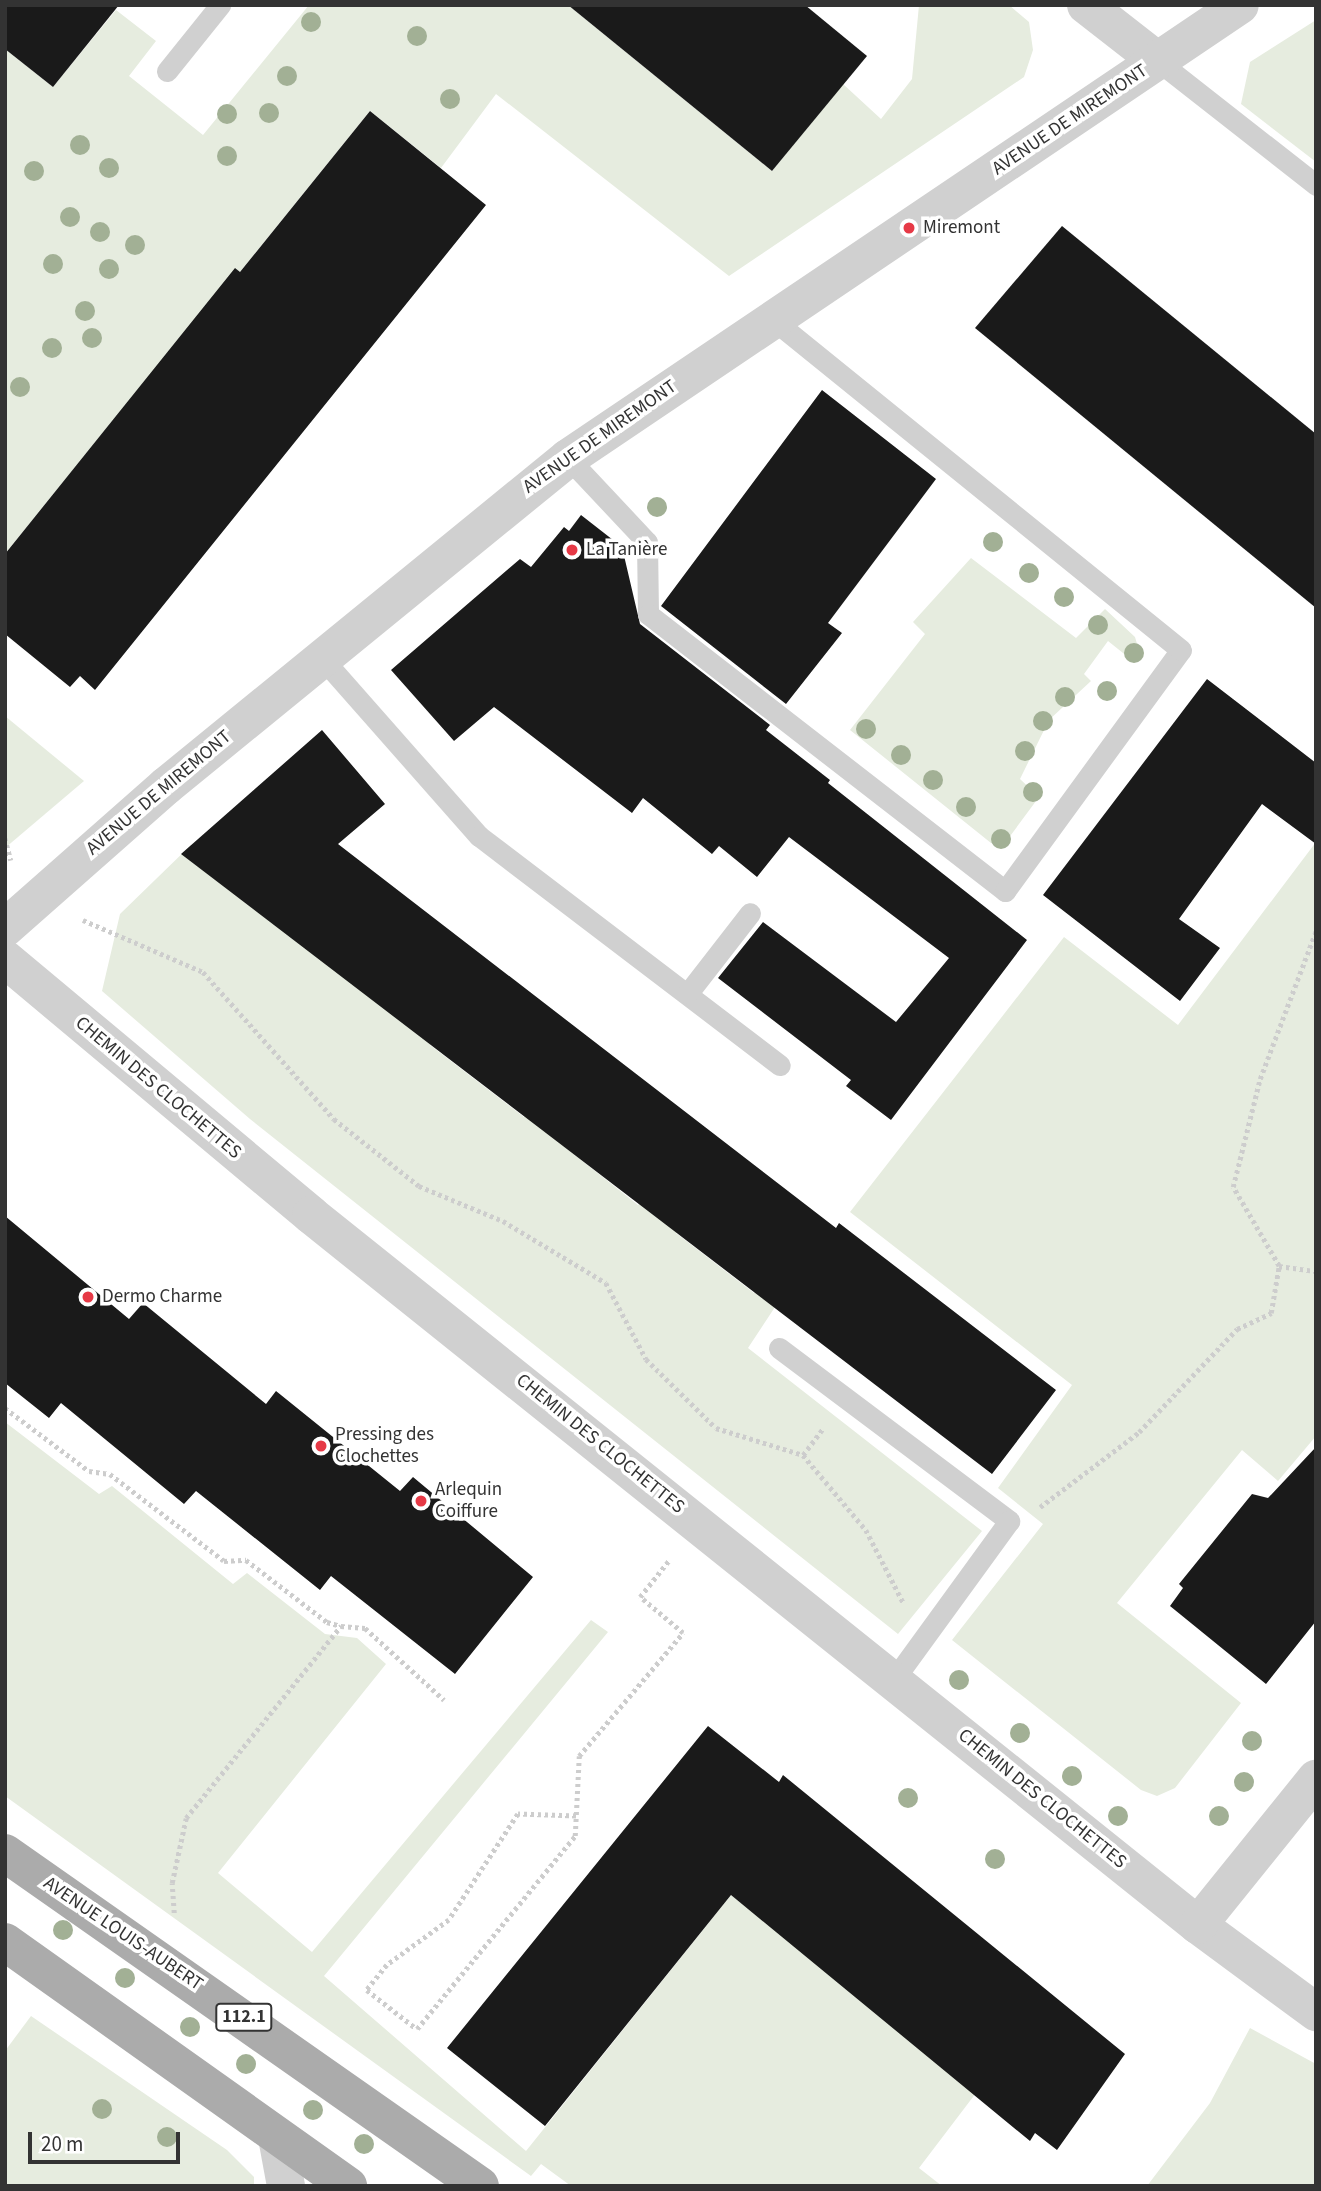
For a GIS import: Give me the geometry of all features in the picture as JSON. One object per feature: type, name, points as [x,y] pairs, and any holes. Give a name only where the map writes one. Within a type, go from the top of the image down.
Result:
[{"type":"main road","name":"AVENUE LOUIS-AUBERT","points":[[5,1853],[480,2186]]},
{"type":"main road","points":[[5,1942],[348,2186]]},
{"type":"street","points":[[1086,5],[1158,61]]},
{"type":"street","name":"AVENUE DE MIREMONT","points":[[5,928],[321,657],[568,458],[771,318],[1240,5]]},
{"type":"street","name":"CHEMIN DES CLOCHETTES","points":[[5,959],[301,1206],[1198,1925],[1316,2012]]},
{"type":"street","points":[[1198,1925],[1316,1779]]},
{"type":"street","points":[[277,2137],[286,2186]]},
{"type":"lane","points":[[167,71],[220,5]]},
{"type":"lane","points":[[1158,61],[1316,185]]},
{"type":"lane","points":[[568,458],[647,542],[648,614],[1004,891],[1181,650],[771,318]]},
{"type":"lane","points":[[321,657],[480,836],[780,1065]]},
{"type":"lane","points":[[688,993],[750,913]]},
{"type":"lane","points":[[779,1348],[1009,1521],[894,1679]]},
{"type":"path","points":[[5,838],[12,860]]},
{"type":"path","points":[[83,920],[202,972],[334,1119],[419,1186],[503,1221],[607,1283],[646,1359],[716,1428],[803,1455],[866,1530],[923,1640]]},
{"type":"path","points":[[1009,1521],[1089,1474],[1139,1432],[1237,1329],[1271,1313],[1279,1266],[1233,1187],[1260,1079],[1316,931]]},
{"type":"path","points":[[1279,1266],[1316,1271]]},
{"type":"path","points":[[5,1408],[89,1471],[110,1474],[224,1561],[246,1560],[327,1622],[365,1628],[444,1700]]},
{"type":"path","points":[[576,1816],[518,1814],[449,1920],[387,1965],[368,1990],[417,2029],[575,1836],[576,1816],[579,1756],[683,1633],[639,1597],[675,1553]]},
{"type":"path","points":[[174,1914],[172,1883],[186,1818],[341,1626]]},
{"type":"shaded area","points":[[309,5],[568,5],[772,171],[843,84],[881,119],[912,79],[919,5],[1009,5],[1029,22],[1033,50],[1024,77],[729,276],[496,94],[441,168],[370,111],[240,272],[235,269],[5,554],[5,49],[53,87],[116,10],[156,41],[129,76],[203,135]]},
{"type":"shaded area","points":[[1316,20],[1316,162],[1241,104],[1250,62]]},
{"type":"shaded area","points":[[971,558],[1076,638],[1105,609],[1135,637],[1140,654],[1133,661],[1108,641],[1084,674],[1091,681],[1049,720],[1020,779],[1039,797],[1005,843],[991,843],[850,730],[925,634],[913,622]]},
{"type":"shaded area","points":[[5,716],[84,781],[5,848]]},
{"type":"shaded area","points":[[1316,842],[1316,1436],[1278,1481],[1242,1450],[1117,1603],[1241,1703],[1175,1788],[1157,1796],[1141,1790],[952,1640],[1043,1524],[998,1488],[1072,1385],[850,1212],[1064,937],[1178,1025]]},
{"type":"shaded area","points":[[191,845],[192,862],[393,1015],[433,1039],[430,1045],[524,1117],[528,1110],[561,1144],[638,1205],[643,1199],[680,1227],[676,1233],[754,1293],[758,1288],[775,1307],[748,1348],[982,1531],[898,1634],[250,1119],[102,991],[120,914]]},
{"type":"shaded area","points":[[5,1422],[99,1494],[112,1486],[233,1584],[247,1573],[325,1634],[357,1638],[386,1664],[218,1873],[312,1952],[591,1620],[608,1632],[324,1976],[526,2151],[731,1895],[976,2093],[919,2168],[942,2186],[571,2186],[541,2164],[531,2176],[5,1796]]},
{"type":"shaded area","points":[[31,2016],[227,2150],[254,2177],[254,2186],[5,2186],[5,2051]]},
{"type":"shaded area","points":[[1250,2028],[1316,2064],[1316,2186],[1147,2186],[1210,2103]]},
{"type":"building","points":[[5,5],[119,5],[53,87],[5,49]]},
{"type":"building","points":[[568,5],[805,5],[867,56],[772,171]]},
{"type":"building","points":[[370,111],[486,205],[95,690],[80,676],[70,687],[5,634],[5,554],[235,268],[240,272]]},
{"type":"building","points":[[1062,226],[1316,434],[1316,608],[975,328]]},
{"type":"building","points":[[822,390],[936,479],[828,623],[842,633],[786,704],[661,606]]},
{"type":"building","points":[[581,515],[622,547],[640,624],[770,725],[766,730],[830,780],[828,783],[1027,940],[891,1120],[846,1086],[851,1080],[718,978],[763,922],[896,1022],[949,958],[789,837],[757,877],[719,846],[712,854],[643,798],[632,813],[494,707],[454,741],[391,670],[520,559],[531,567],[564,527],[569,531]]},
{"type":"building","points":[[1207,679],[1316,763],[1316,844],[1262,804],[1179,919],[1220,948],[1180,1001],[1043,895]]},
{"type":"building","points":[[322,730],[385,804],[338,844],[836,1228],[839,1223],[1056,1390],[992,1474],[181,854]]},
{"type":"building","points":[[5,1216],[129,1319],[143,1303],[266,1404],[276,1391],[400,1491],[413,1477],[533,1577],[455,1674],[331,1576],[320,1590],[196,1491],[184,1504],[61,1403],[49,1418],[5,1383]]},
{"type":"building","points":[[1316,1447],[1316,1621],[1266,1684],[1170,1606],[1183,1588],[1179,1584],[1252,1494],[1268,1498]]},
{"type":"building","points":[[708,1726],[779,1782],[783,1775],[1125,2054],[1057,2150],[1035,2133],[1030,2141],[731,1895],[545,2126],[447,2048]]},
{"type":"place","name":"Miremont","points":[[909,228]]},
{"type":"place","name":"La Tanière","points":[[572,550]]},
{"type":"place","name":"Dermo Charme","points":[[88,1297]]},
{"type":"place","name":"Pressing des Clochettes","points":[[321,1446]]},
{"type":"place","name":"Arlequin Coiffure","points":[[421,1501]]}]
